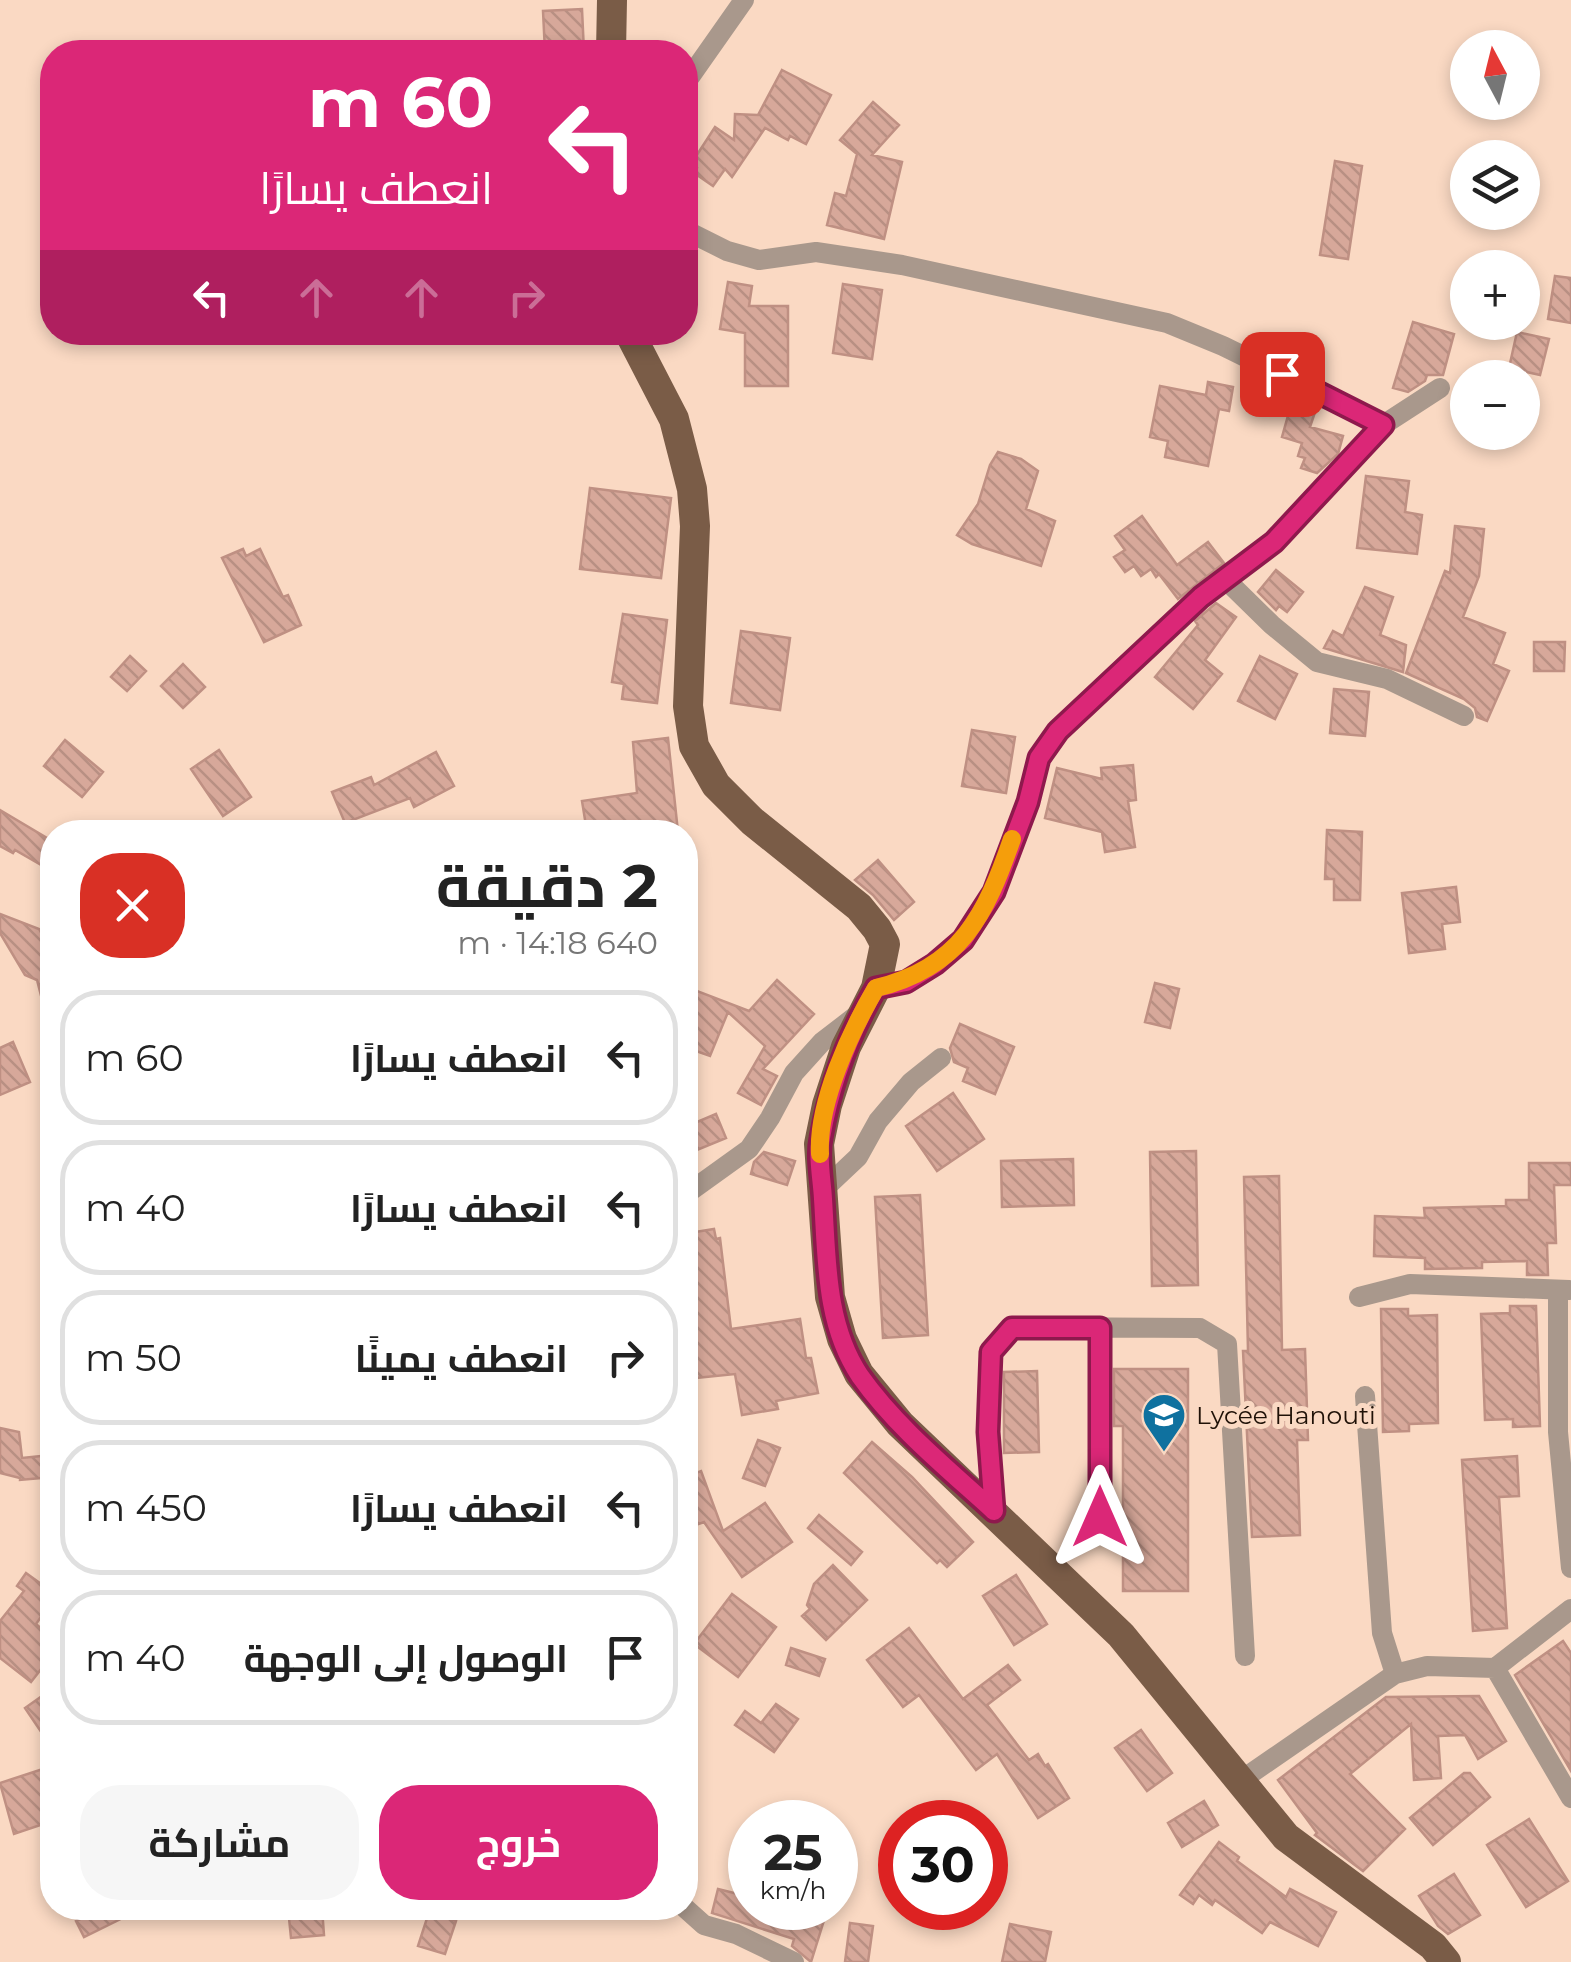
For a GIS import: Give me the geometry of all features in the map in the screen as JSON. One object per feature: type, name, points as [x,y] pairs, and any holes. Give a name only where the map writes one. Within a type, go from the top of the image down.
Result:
[{"type":"main road","points":[[611,40],[612,0]]},
{"type":"main road","points":[[635,345],[674,419],[692,489],[695,526],[688,706],[694,746],[716,785],[752,821],[859,908],[885,944],[870,1000],[827,1105],[820,1144],[830,1297],[842,1340],[859,1374],[900,1424],[1121,1635],[1286,1837],[1433,1946],[1446,1962]]},
{"type":"street","points":[[698,65],[744,0]]},
{"type":"street","points":[[698,237],[727,252],[760,260],[816,252],[902,264],[1167,324],[1224,346],[1383,425]]},
{"type":"street","points":[[698,1186],[749,1149],[794,1072],[822,1042],[870,1000],[935,964],[963,940],[994,892],[1028,802],[1039,758],[1058,731],[1201,597],[1274,542],[1383,425],[1440,388]]},
{"type":"street","points":[[1225,579],[1317,662],[1386,679],[1464,716]]},
{"type":"street","points":[[822,1190],[858,1158],[878,1121],[911,1082],[941,1058]]},
{"type":"street","points":[[1359,1297],[1410,1284],[1564,1291],[1558,1432],[1571,1568]]},
{"type":"street","points":[[994,1511],[988,1432],[991,1352],[1012,1328],[1200,1328],[1228,1344],[1245,1656]]},
{"type":"street","points":[[1100,1328],[1100,1517]]},
{"type":"street","points":[[1365,1396],[1382,1633],[1396,1674]]},
{"type":"street","points":[[1240,1782],[1396,1674],[1427,1666],[1494,1668],[1571,1608]]},
{"type":"street","points":[[1494,1668],[1571,1798]]},
{"type":"street","points":[[698,1920],[794,1962]]},
{"type":"building","points":[[582,9],[583,40],[544,40],[543,11]]},
{"type":"building","points":[[782,70],[831,95],[806,144],[765,128],[732,177],[725,169],[713,186],[698,176],[698,153],[715,127],[734,140],[735,114],[758,115]]},
{"type":"building","points":[[873,102],[899,125],[872,155],[902,162],[884,239],[827,225],[835,193],[846,196],[857,154],[840,140]]},
{"type":"building","points":[[1335,161],[1362,166],[1348,259],[1320,255]]},
{"type":"building","points":[[1555,276],[1571,278],[1571,323],[1548,319]]},
{"type":"building","points":[[728,282],[752,286],[749,306],[788,306],[788,386],[745,386],[745,333],[720,329]]},
{"type":"building","points":[[843,284],[882,290],[872,359],[833,353]]},
{"type":"building","points":[[1413,322],[1450,333],[1452,340],[1443,375],[1427,375],[1425,381],[1408,392],[1393,388]]},
{"type":"building","points":[[1549,339],[1540,375],[1540,360],[1511,360],[1515,340]]},
{"type":"building","points":[[1208,382],[1233,387],[1229,411],[1219,409],[1208,466],[1165,457],[1168,441],[1150,437],[1160,386],[1206,395]]},
{"type":"building","points":[[1291,405],[1315,412],[1310,427],[1343,436],[1338,454],[1317,473],[1301,468],[1305,458],[1298,456],[1302,443],[1282,437]]},
{"type":"building","points":[[998,452],[1021,459],[1038,471],[1026,509],[1055,521],[1041,566],[972,544],[957,535],[978,504]]},
{"type":"building","points":[[1366,476],[1409,481],[1405,512],[1422,515],[1417,554],[1357,548]]},
{"type":"building","points":[[590,488],[671,498],[661,578],[580,569]]},
{"type":"building","points":[[1142,516],[1177,565],[1208,542],[1224,563],[1178,599],[1151,569],[1141,576],[1134,566],[1125,572],[1114,557],[1125,550],[1115,536]]},
{"type":"building","points":[[1455,526],[1484,529],[1479,576],[1463,617],[1505,633],[1493,664],[1509,671],[1487,721],[1477,717],[1475,708],[1464,699],[1406,673],[1445,571],[1450,573]]},
{"type":"building","points":[[243,549],[246,556],[260,549],[301,625],[264,642],[222,558]]},
{"type":"building","points":[[1276,570],[1303,592],[1287,612],[1279,606],[1276,610],[1258,592]]},
{"type":"building","points":[[1365,587],[1393,597],[1380,635],[1406,645],[1403,672],[1324,648],[1333,631],[1343,636]]},
{"type":"building","points":[[1216,603],[1236,617],[1205,660],[1222,674],[1193,709],[1155,677],[1198,625],[1195,621]]},
{"type":"building","points":[[623,614],[667,620],[657,703],[622,699],[624,684],[612,682]]},
{"type":"building","points":[[741,631],[790,638],[780,710],[731,703]]},
{"type":"building","points":[[1534,642],[1565,642],[1564,671],[1534,671]]},
{"type":"building","points":[[130,656],[146,671],[127,691],[111,677]]},
{"type":"building","points":[[1260,656],[1297,674],[1275,719],[1238,701]]},
{"type":"building","points":[[183,664],[205,687],[183,708],[161,686]]},
{"type":"building","points":[[1334,689],[1369,692],[1365,736],[1330,733]]},
{"type":"building","points":[[972,730],[1015,737],[1006,793],[962,786]]},
{"type":"building","points":[[668,738],[677,820],[585,820],[582,801],[637,793],[633,742]]},
{"type":"building","points":[[65,740],[103,772],[82,797],[44,766]]},
{"type":"building","points":[[219,750],[251,797],[223,816],[191,769]]},
{"type":"building","points":[[436,752],[454,786],[414,807],[410,798],[344,820],[332,792],[371,777],[374,785]]},
{"type":"building","points":[[1133,765],[1136,800],[1128,801],[1135,847],[1105,852],[1102,832],[1045,818],[1057,768],[1102,779],[1101,768]]},
{"type":"building","points":[[0,810],[40,834],[40,864],[15,850],[13,853],[0,846]]},
{"type":"building","points":[[1327,830],[1362,832],[1360,900],[1334,900],[1334,879],[1325,879]]},
{"type":"building","points":[[878,860],[914,902],[894,920],[855,880]]},
{"type":"building","points":[[1456,887],[1460,922],[1442,924],[1445,949],[1409,953],[1402,893]]},
{"type":"building","points":[[0,914],[39,929],[40,992],[37,980],[25,975],[0,933]]},
{"type":"building","points":[[777,980],[814,1014],[763,1069],[777,1076],[761,1105],[738,1093],[765,1046],[728,1012],[710,1056],[698,1052],[698,991],[749,1011]]},
{"type":"building","points":[[1155,983],[1179,989],[1170,1028],[1145,1022]]},
{"type":"building","points":[[960,1024],[1014,1047],[995,1094],[963,1081],[968,1068],[954,1062],[950,1048]]},
{"type":"building","points":[[13,1042],[30,1082],[0,1095],[0,1048]]},
{"type":"building","points":[[953,1093],[984,1139],[937,1171],[906,1126]]},
{"type":"building","points":[[716,1114],[726,1138],[698,1150],[698,1122]]},
{"type":"building","points":[[1196,1151],[1198,1285],[1152,1286],[1150,1152]]},
{"type":"building","points":[[764,1152],[795,1161],[787,1185],[751,1174],[754,1162]]},
{"type":"building","points":[[1073,1159],[1074,1205],[1002,1207],[1001,1161]]},
{"type":"building","points":[[1529,1163],[1571,1163],[1571,1185],[1554,1185],[1556,1243],[1547,1243],[1548,1275],[1527,1275],[1527,1261],[1482,1262],[1482,1268],[1425,1269],[1425,1258],[1374,1256],[1375,1216],[1425,1218],[1424,1208],[1506,1206],[1506,1200],[1529,1200]]},
{"type":"building","points":[[1279,1176],[1282,1350],[1305,1349],[1308,1440],[1297,1440],[1300,1535],[1252,1537],[1243,1351],[1248,1351],[1244,1177]]},
{"type":"building","points":[[920,1195],[928,1335],[883,1338],[875,1197]]},
{"type":"building","points":[[714,1229],[716,1239],[720,1238],[731,1329],[800,1319],[806,1358],[811,1358],[818,1393],[776,1401],[778,1409],[742,1415],[735,1374],[698,1378],[698,1232]]},
{"type":"building","points":[[1510,1306],[1536,1306],[1540,1426],[1513,1427],[1513,1419],[1485,1420],[1481,1314],[1510,1313]]},
{"type":"building","points":[[1381,1309],[1408,1309],[1408,1316],[1437,1315],[1438,1423],[1409,1424],[1409,1431],[1383,1432]]},
{"type":"building","points":[[1114,1369],[1188,1369],[1188,1591],[1123,1591],[1123,1426],[1114,1426]]},
{"type":"building","points":[[1037,1371],[1039,1452],[1004,1453],[1004,1372]]},
{"type":"building","points":[[0,1428],[19,1432],[22,1458],[40,1456],[40,1478],[20,1480],[0,1473]]},
{"type":"building","points":[[758,1440],[780,1448],[765,1486],[743,1478]]},
{"type":"building","points":[[872,1442],[912,1477],[973,1542],[947,1567],[940,1560],[937,1563],[844,1473]]},
{"type":"building","points":[[1517,1456],[1519,1496],[1499,1497],[1507,1628],[1473,1631],[1462,1460]]},
{"type":"building","points":[[701,1471],[723,1531],[765,1503],[792,1542],[742,1577],[704,1522],[698,1524]]},
{"type":"building","points":[[819,1515],[862,1552],[851,1565],[808,1528]]},
{"type":"building","points":[[833,1565],[867,1600],[826,1640],[802,1616],[810,1609],[807,1605],[814,1584]]},
{"type":"building","points":[[26,1573],[40,1583],[40,1618],[36,1624],[40,1628],[40,1670],[31,1682],[0,1658],[0,1621],[24,1591],[17,1586]]},
{"type":"building","points":[[1016,1575],[1047,1624],[1014,1645],[983,1596]]},
{"type":"building","points":[[732,1594],[776,1627],[738,1677],[698,1647],[698,1639]]},
{"type":"building","points":[[909,1628],[963,1699],[1008,1665],[1020,1680],[987,1705],[1029,1760],[1038,1754],[1045,1766],[1048,1764],[1069,1798],[1038,1818],[997,1754],[976,1770],[919,1695],[903,1707],[867,1660]]},
{"type":"building","points":[[1563,1641],[1571,1653],[1571,1771],[1515,1675]]},
{"type":"building","points":[[791,1648],[825,1659],[819,1676],[786,1665]]},
{"type":"building","points":[[1479,1696],[1506,1741],[1478,1759],[1465,1735],[1438,1736],[1441,1778],[1414,1780],[1411,1724],[1350,1774],[1405,1829],[1363,1871],[1315,1835],[1278,1780],[1386,1697]]},
{"type":"building","points":[[40,1697],[40,1730],[25,1708]]},
{"type":"building","points":[[776,1704],[798,1719],[774,1752],[735,1725],[745,1711],[761,1723]]},
{"type":"building","points":[[1141,1730],[1172,1773],[1147,1791],[1115,1748]]},
{"type":"building","points":[[40,1770],[40,1825],[14,1834],[0,1783]]},
{"type":"building","points":[[1464,1773],[1470,1773],[1490,1797],[1433,1845],[1410,1818]]},
{"type":"building","points":[[1204,1801],[1218,1825],[1182,1847],[1168,1823]]},
{"type":"building","points":[[1529,1819],[1568,1881],[1526,1907],[1487,1845]]},
{"type":"building","points":[[1219,1842],[1239,1857],[1237,1861],[1286,1897],[1290,1889],[1336,1912],[1318,1946],[1270,1922],[1262,1933],[1215,1900],[1212,1905],[1199,1895],[1193,1904],[1180,1895]]},
{"type":"building","points":[[1454,1874],[1480,1915],[1448,1934],[1438,1926],[1419,1896]]},
{"type":"building","points":[[718,1889],[728,1892],[728,1918],[712,1913]]},
{"type":"building","points":[[78,1920],[119,1920],[84,1937]]},
{"type":"building","points":[[289,1920],[323,1920],[324,1935],[291,1938]]},
{"type":"building","points":[[426,1920],[456,1921],[445,1954],[418,1946]]},
{"type":"building","points":[[858,1924],[873,1926],[868,1962],[845,1962],[849,1930],[858,1930]]},
{"type":"building","points":[[1010,1924],[1051,1932],[1045,1962],[1002,1962]]},
{"type":"building","points":[[766,1930],[821,1930],[811,1962],[792,1946],[794,1939]]},
{"type":"slow traffic","points":[[820,1154],[827,1105],[846,1047],[876,988],[906,982],[963,940],[994,892],[1012,839]]},
{"type":"place","name":"Lycée Hanouti","points":[[1164,1453]]},
{"type":"route","points":[[1100,1517],[1100,1328],[1012,1328],[991,1352],[988,1432],[994,1511],[900,1424],[859,1374],[842,1340],[830,1297],[820,1144],[827,1105],[846,1047],[876,988],[906,982],[963,940],[994,892],[1028,802],[1039,758],[1058,731],[1201,597],[1274,542],[1383,425],[1282,374]]}]
